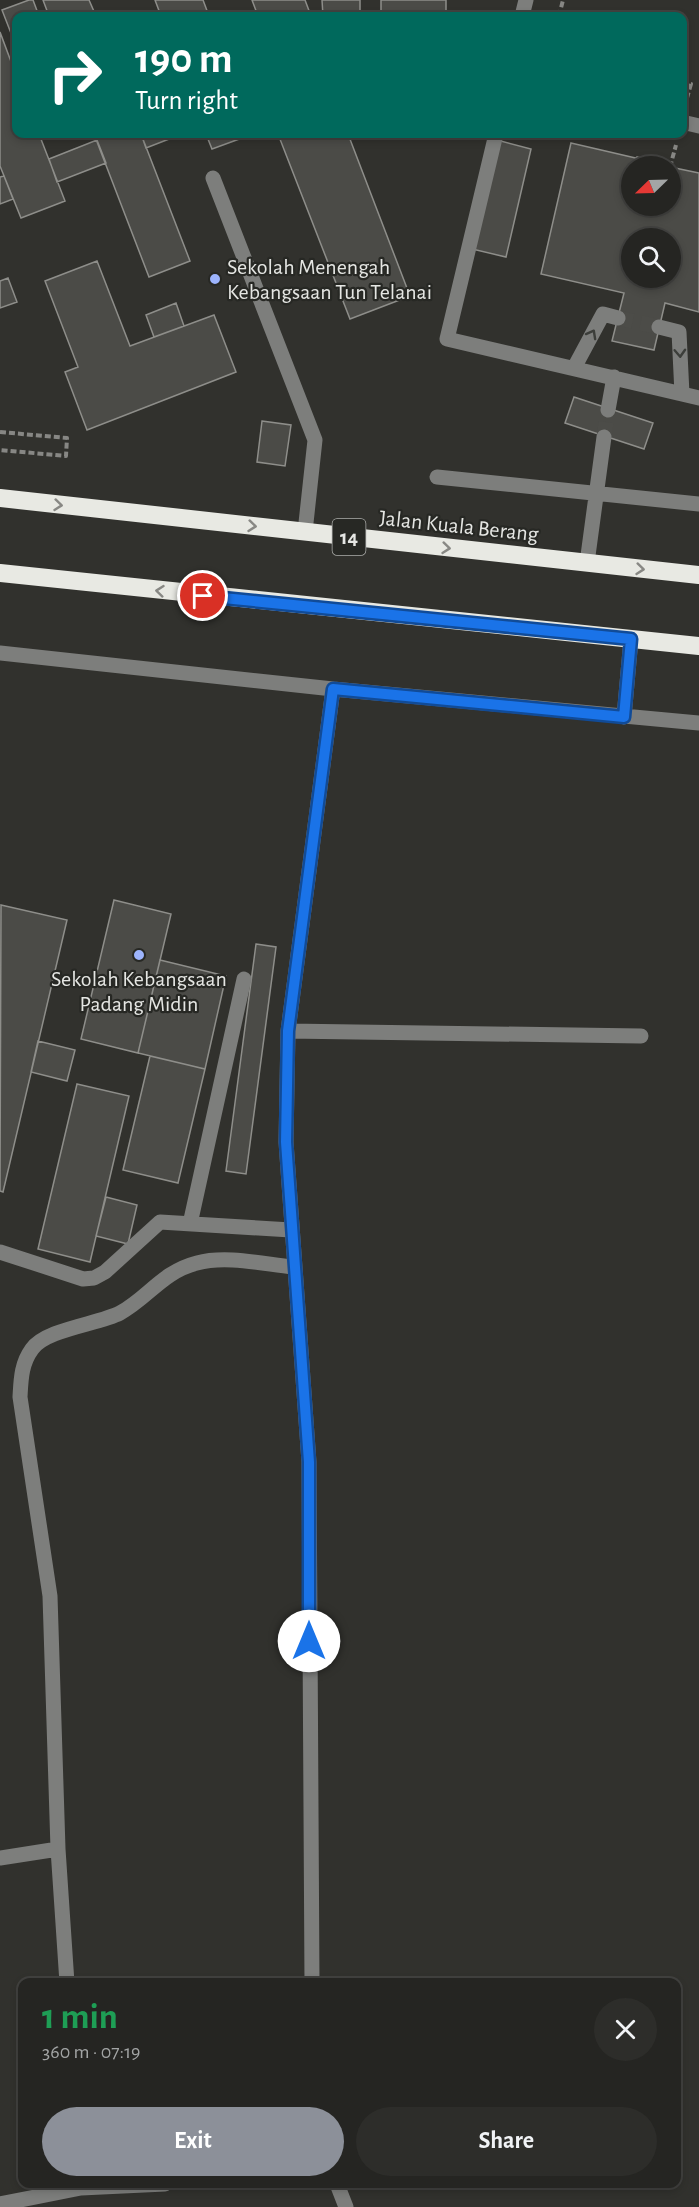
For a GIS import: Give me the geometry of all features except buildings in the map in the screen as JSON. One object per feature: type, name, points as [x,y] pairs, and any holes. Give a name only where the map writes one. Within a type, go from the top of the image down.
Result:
[{"type":"highway","name":"Jalan Kuala Berang","points":[[0,498],[699,575]]},
{"type":"highway","points":[[0,573],[699,646]]},
{"type":"street","points":[[495,138],[447,339],[699,398]]},
{"type":"street","points":[[213,178],[315,440],[305,532]]},
{"type":"street","points":[[574,368],[603,314],[618,318]]},
{"type":"street","points":[[659,327],[679,333],[682,394]]},
{"type":"street","points":[[608,410],[614,377]]},
{"type":"street","points":[[587,563],[604,437]]},
{"type":"street","points":[[437,477],[699,504]]},
{"type":"street","points":[[624,717],[631,639]]},
{"type":"street","points":[[0,653],[333,689],[699,723]]},
{"type":"street","points":[[312,1978],[309,1462],[293,1267],[286,1142],[288,1031],[333,689]]},
{"type":"street","points":[[190,1224],[244,979]]},
{"type":"street","points":[[288,1031],[641,1036]]},
{"type":"street","points":[[0,1252],[83,1279],[94,1278],[105,1272],[160,1222],[291,1230]]},
{"type":"street","points":[[67,1978],[58,1849],[50,1596],[20,1398],[21,1371],[32,1347],[61,1332],[119,1314],[176,1270],[199,1262],[223,1260],[293,1267]]},
{"type":"street","points":[[0,1858],[58,1849]]},
{"type":"street","points":[[0,2205],[72,2188]]},
{"type":"street","points":[[339,2188],[346,2207]]},
{"type":"path","points":[[673,156],[678,138]]},
{"type":"path","points":[[0,432],[67,438],[66,456],[0,450]]},
{"type":"tunnel","points":[[618,318],[659,327]]},
{"type":"tunnel","points":[[604,437],[608,410]]},
{"type":"place","name":"Sekolah Menengah Kebangsaan Tun Telanai","points":[[215,279]]},
{"type":"place","name":"Sekolah Kebangsaan Padang Midin","points":[[139,955]]},
{"type":"route","points":[[203,596],[631,639],[624,717],[333,689],[288,1031],[286,1142],[293,1267],[309,1462],[309,1641]]}]
